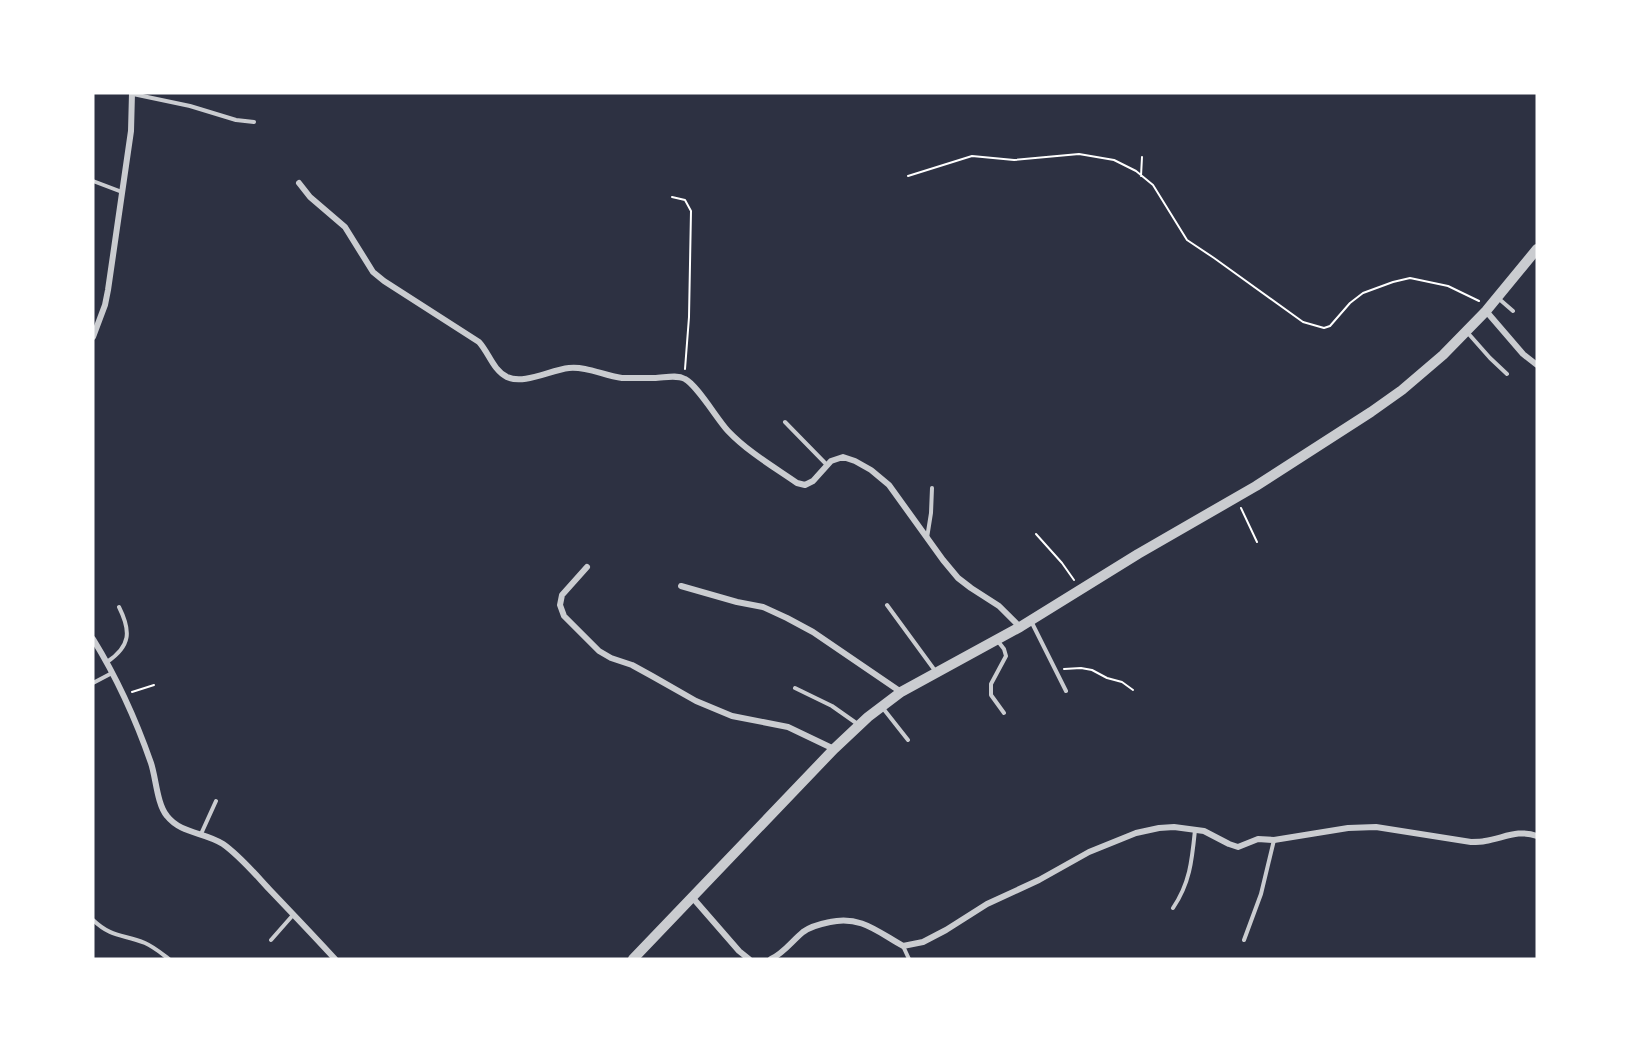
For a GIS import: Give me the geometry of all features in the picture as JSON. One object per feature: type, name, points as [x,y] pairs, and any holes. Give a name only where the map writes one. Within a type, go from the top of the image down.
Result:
[{"type":"street","points":[[93,337],[108,290],[131,131],[132,93]]},
{"type":"street","points":[[299,183],[310,197],[345,228],[373,272],[479,342],[485,348],[497,370],[505,376],[515,380],[570,368],[583,368],[622,378],[674,376],[684,378],[692,384],[738,440],[797,483],[805,485],[813,481],[831,461],[843,458],[855,461],[871,470],[889,485],[958,578],[999,606],[1020,627]]},
{"type":"street","points":[[633,959],[834,749],[901,692],[1020,627],[1235,498],[1371,412],[1402,390],[1443,355],[1488,309],[1537,249]]},
{"type":"street","points":[[1488,309],[1523,354],[1537,364]]},
{"type":"street","points":[[587,567],[562,594],[560,605],[564,616],[599,651],[632,665],[696,701],[732,716],[788,727],[834,749]]},
{"type":"street","points":[[681,586],[763,608],[787,618],[813,632],[901,692]]},
{"type":"street","points":[[93,639],[124,695],[138,727],[152,767],[164,813],[173,824],[186,831],[201,834],[224,845],[250,868],[335,959]]},
{"type":"street","points":[[771,959],[778,956],[804,931],[815,925],[839,920],[854,920],[867,925],[903,946],[922,942],[946,930],[987,903],[1039,880],[1104,845],[1136,833],[1159,828],[1174,827],[1204,831],[1238,847],[1258,839],[1274,840],[1348,828],[1376,827],[1471,842],[1486,842],[1519,833],[1537,837]]},
{"type":"street","points":[[692,897],[749,959]]},
{"type":"lane","points":[[132,93],[190,106],[236,120],[254,122]]},
{"type":"lane","points":[[93,181],[123,193]]},
{"type":"lane","points":[[1498,297],[1513,311]]},
{"type":"lane","points":[[1466,331],[1507,374]]},
{"type":"lane","points":[[785,422],[828,465]]},
{"type":"lane","points":[[927,538],[932,488]]},
{"type":"lane","points":[[886,604],[937,672]]},
{"type":"lane","points":[[106,663],[117,655],[127,636],[127,622],[119,607]]},
{"type":"lane","points":[[1031,620],[1066,692]]},
{"type":"lane","points":[[997,639],[1006,656],[992,684],[991,695],[1004,713]]},
{"type":"lane","points":[[93,683],[112,673]]},
{"type":"lane","points":[[795,688],[832,706],[860,725]]},
{"type":"lane","points":[[882,707],[908,740]]},
{"type":"lane","points":[[201,834],[216,801]]},
{"type":"lane","points":[[1173,908],[1187,882],[1195,830]]},
{"type":"lane","points":[[1244,940],[1261,894],[1274,840]]},
{"type":"lane","points":[[271,940],[293,914]]},
{"type":"lane","points":[[93,921],[109,933],[144,943],[169,959]]},
{"type":"lane","points":[[903,946],[909,959]]},
{"type":"path","points":[[908,176],[972,156],[1014,160],[1079,154],[1114,160],[1136,171],[1153,185],[1186,240],[1222,263],[1303,322],[1324,328],[1330,326],[1350,303],[1363,293],[1410,278],[1448,286],[1488,309]]},
{"type":"path","points":[[1141,176],[1142,157]]},
{"type":"path","points":[[672,197],[685,200],[691,211],[689,317],[684,378]]},
{"type":"path","points":[[1235,498],[1257,542]]},
{"type":"path","points":[[1036,534],[1069,572],[1079,591]]},
{"type":"path","points":[[1056,670],[1081,668],[1092,670],[1107,678],[1122,682],[1133,690]]},
{"type":"path","points":[[124,695],[154,685]]}]
